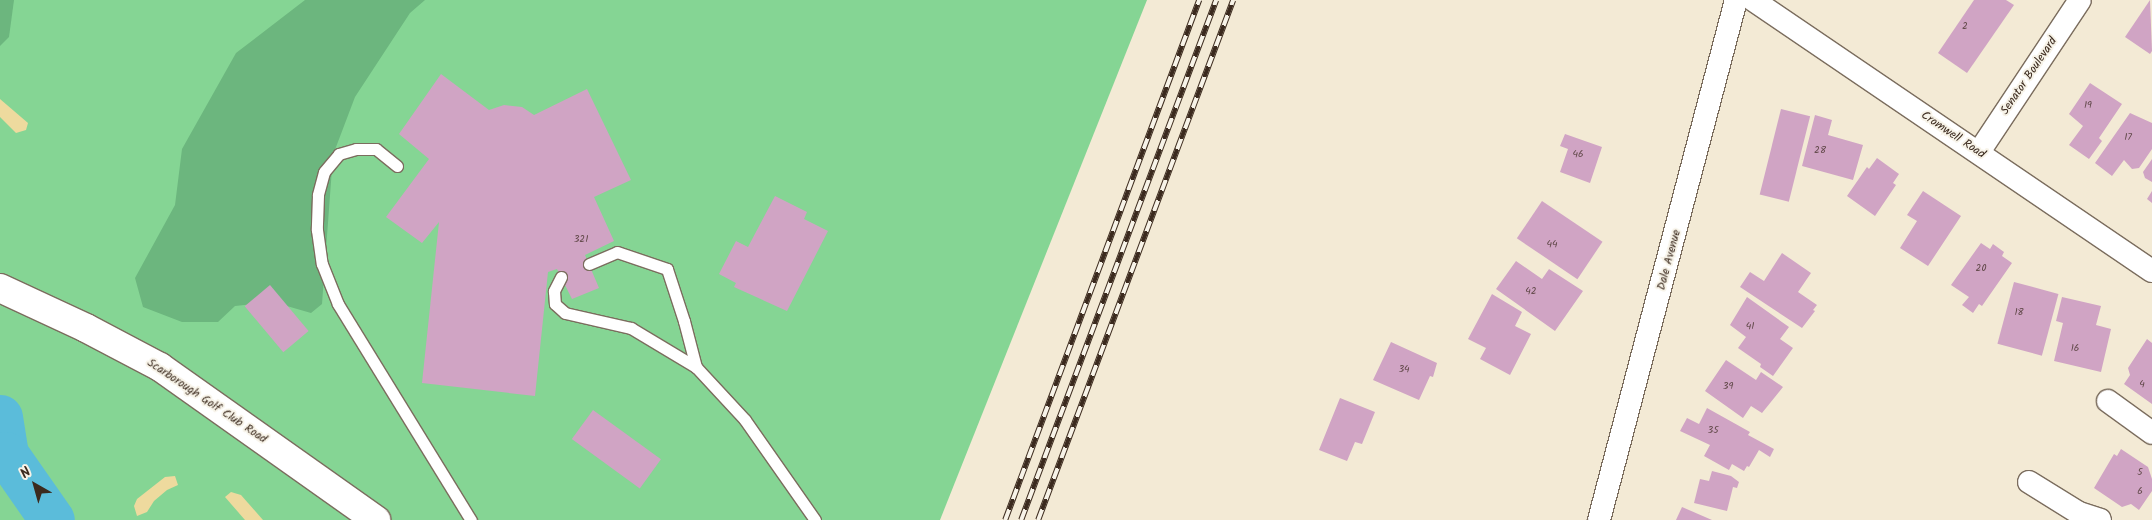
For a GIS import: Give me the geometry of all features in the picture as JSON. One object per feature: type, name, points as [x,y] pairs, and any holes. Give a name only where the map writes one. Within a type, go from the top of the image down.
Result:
[{"type":"street","name":"Dale Avenue","points":[[1599,520],[1736,0]]},
{"type":"street","name":"Cromwell Road","points":[[1753,0],[2152,271]]},
{"type":"street","name":"Senator Boulevard","points":[[1979,152],[2080,0]]},
{"type":"street","name":"Scarborough Golf Club Road","points":[[0,288],[86,328],[160,367],[376,520]]},
{"type":"street","points":[[2108,401],[2152,433]]},
{"type":"street","points":[[2029,482],[2079,513],[2100,520]]},
{"type":"lane","points":[[397,166],[376,149],[356,149],[339,154],[324,172],[318,195],[317,230],[322,264],[338,304],[471,520]]},
{"type":"lane","points":[[589,264],[617,252],[667,269],[684,321],[696,367]]},
{"type":"lane","points":[[561,277],[554,291],[555,304],[565,313],[631,328],[696,367],[745,420],[815,520]]},
{"type":"green space","points":[[0,0],[1147,0],[940,520],[0,520]]},
{"type":"green space","points":[[0,0],[14,0],[9,37],[0,46]]},
{"type":"green space","points":[[305,0],[425,0],[410,13],[355,97],[333,155],[322,304],[311,313],[273,302],[235,306],[218,322],[182,322],[143,307],[135,278],[175,205],[182,149],[236,53]]},
{"type":"sand","points":[[0,99],[28,123],[26,130],[16,133],[0,117]]},
{"type":"sand","points":[[175,476],[178,485],[167,490],[154,501],[147,512],[137,516],[134,506],[137,499],[165,477]]},
{"type":"sand","points":[[231,492],[241,495],[263,520],[245,520],[225,497]]},
{"type":"building","points":[[1974,0],[2006,0],[2014,5],[1967,73],[1938,53]]},
{"type":"building","points":[[2150,0],[2152,51],[2150,54],[2125,37]]},
{"type":"building","points":[[441,74],[489,110],[504,105],[522,107],[534,115],[587,89],[631,180],[594,197],[614,241],[585,255],[599,288],[572,299],[557,269],[548,272],[535,396],[422,383],[439,222],[422,243],[386,217],[429,159],[399,134]]},
{"type":"building","points":[[2090,83],[2122,104],[2099,138],[2102,141],[2089,159],[2069,145],[2083,126],[2069,114]]},
{"type":"building","points":[[1781,109],[1810,116],[1789,202],[1760,194]]},
{"type":"building","points":[[2130,113],[2152,123],[2152,149],[2139,168],[2132,169],[2124,160],[2112,176],[2095,163]]},
{"type":"building","points":[[1815,115],[1832,120],[1828,135],[1863,145],[1853,180],[1802,166]]},
{"type":"building","points":[[1565,134],[1602,147],[1590,183],[1560,172],[1568,149],[1560,146]]},
{"type":"building","points":[[1877,158],[1899,174],[1893,183],[1896,185],[1875,216],[1847,196],[1867,167],[1869,169]]},
{"type":"building","points":[[2152,159],[2152,182],[2145,178],[2143,172]]},
{"type":"building","points":[[1923,191],[1961,216],[1928,266],[1900,248],[1917,221],[1907,215]]},
{"type":"building","points":[[2152,191],[2152,203],[2147,199]]},
{"type":"building","points":[[775,196],[807,212],[804,219],[828,231],[787,311],[734,287],[736,283],[719,274],[736,241],[748,247]]},
{"type":"building","points":[[1542,201],[1603,242],[1577,279],[1517,238]]},
{"type":"building","points":[[1981,243],[1990,249],[1993,244],[2004,252],[2002,256],[2012,263],[1982,306],[1979,304],[1973,313],[1962,305],[1969,297],[1951,285]]},
{"type":"building","points":[[1782,253],[1811,273],[1798,292],[1817,305],[1813,310],[1815,311],[1802,328],[1740,287],[1750,272],[1764,281]]},
{"type":"building","points":[[1516,261],[1542,279],[1549,269],[1583,291],[1555,331],[1496,289]]},
{"type":"building","points":[[2014,282],[2058,294],[2042,356],[1997,344]]},
{"type":"building","points":[[270,285],[309,331],[283,352],[245,306]]},
{"type":"building","points":[[1492,294],[1522,312],[1515,326],[1531,334],[1510,375],[1480,359],[1486,348],[1468,339]]},
{"type":"building","points":[[1747,297],[1789,327],[1780,339],[1793,348],[1773,376],[1760,367],[1761,364],[1738,348],[1746,337],[1730,325]]},
{"type":"building","points":[[2062,297],[2101,306],[2096,325],[2111,329],[2101,372],[2054,361],[2063,323],[2056,321]]},
{"type":"building","points":[[2147,339],[2152,343],[2152,404],[2124,384],[2130,375],[2128,368]]},
{"type":"building","points":[[1391,342],[1437,363],[1433,377],[1430,376],[1419,400],[1373,380]]},
{"type":"building","points":[[1726,360],[1756,380],[1761,372],[1783,387],[1762,413],[1751,406],[1743,418],[1705,391]]},
{"type":"building","points":[[1340,398],[1375,412],[1362,444],[1355,442],[1347,461],[1319,450]]},
{"type":"building","points":[[1707,408],[1750,432],[1748,435],[1774,449],[1770,457],[1759,450],[1749,467],[1747,466],[1744,471],[1732,464],[1729,470],[1704,456],[1710,445],[1680,431],[1687,418],[1699,424]]},
{"type":"building","points":[[593,410],[661,459],[640,488],[572,439]]},
{"type":"building","points":[[2121,449],[2148,467],[2152,479],[2152,491],[2139,510],[2131,504],[2122,507],[2094,488],[2114,454],[2117,456]]},
{"type":"building","points":[[1712,471],[1731,476],[1739,482],[1737,488],[1733,487],[1727,511],[1694,503],[1700,479],[1709,481]]},
{"type":"building","points":[[1682,507],[1712,520],[1676,520]]},
{"type":"waterway","points":[[0,417],[6,454],[52,520]]},
{"type":"railway","points":[[1005,520],[1199,0]]},
{"type":"railway","points":[[1021,520],[1216,0]]},
{"type":"railway","points":[[1038,520],[1233,0]]}]
